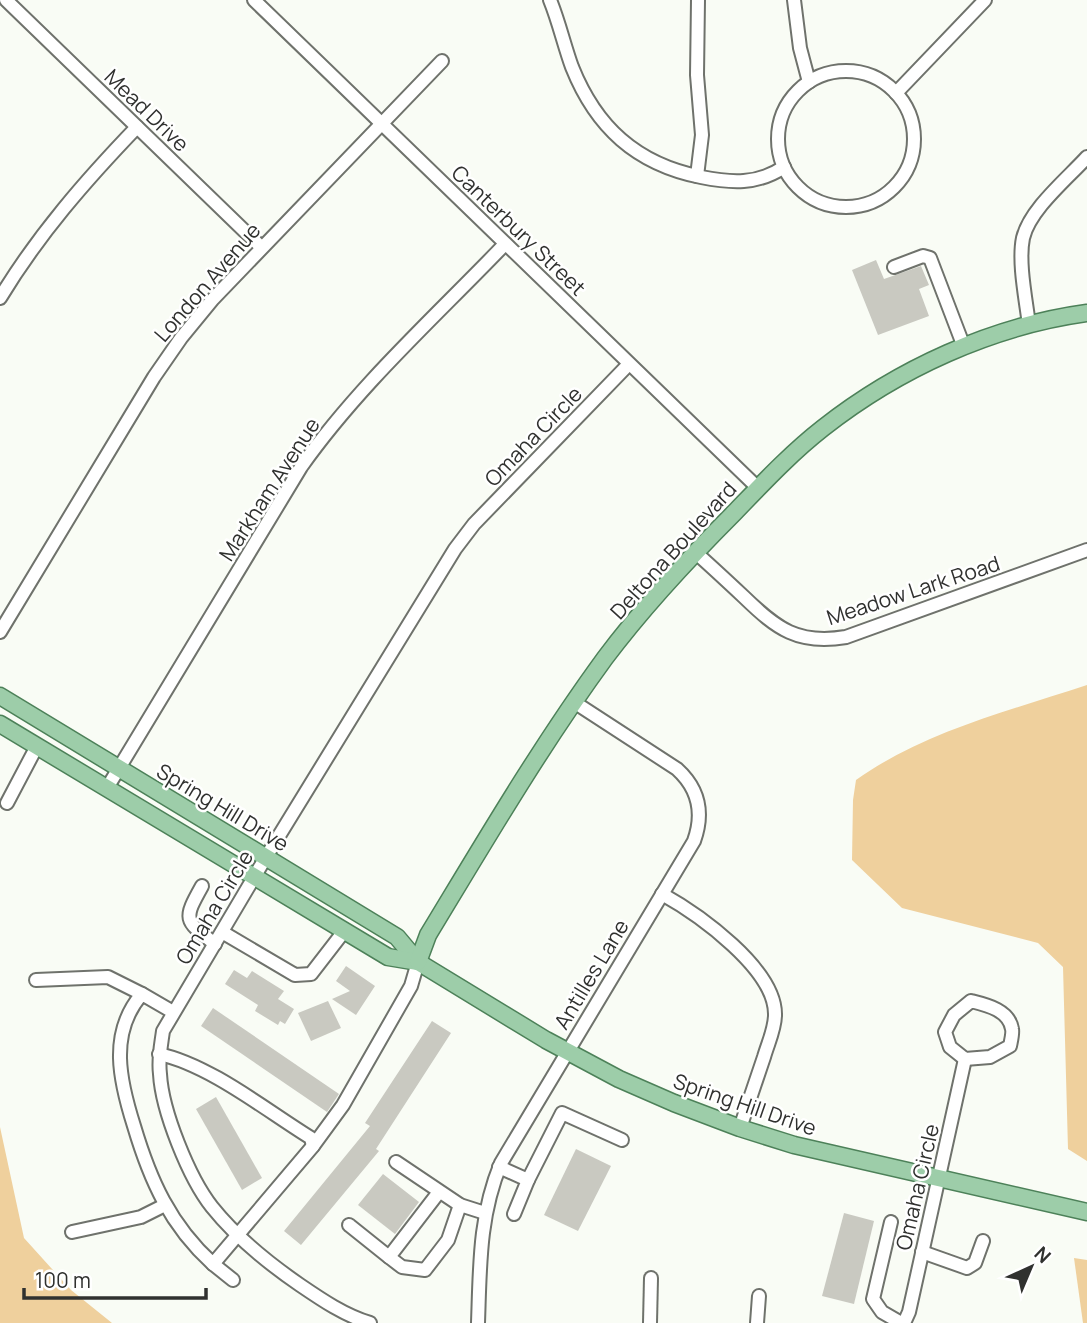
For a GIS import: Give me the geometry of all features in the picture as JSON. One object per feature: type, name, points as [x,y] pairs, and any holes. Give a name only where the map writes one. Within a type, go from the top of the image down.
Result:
[{"type":"main road","name":"Deltona Boulevard","points":[[418,962],[428,935],[534,760],[573,702],[640,613],[695,552],[791,455],[858,402],[894,380],[964,347],[1029,325],[1087,313]]},
{"type":"main road","name":"Spring Hill Drive","points":[[0,696],[397,937],[418,962],[566,1052],[674,1103],[794,1145],[1087,1212]]},
{"type":"main road","name":"Spring Hill Drive","points":[[0,724],[388,957],[418,962]]},
{"type":"street","name":"Mead Drive","points":[[6,0],[261,247]]},
{"type":"street","name":"Canterbury Street","points":[[254,0],[758,488]]},
{"type":"street","points":[[550,0],[584,95],[596,114],[629,147],[672,170],[726,182],[760,179],[784,167]]},
{"type":"street","points":[[697,176],[702,135],[697,75],[698,0]]},
{"type":"street","points":[[794,0],[800,48],[809,82]]},
{"type":"street","points":[[896,93],[985,0]]},
{"type":"street","name":"London Avenue","points":[[0,632],[154,377],[181,338],[261,247],[442,61]]},
{"type":"street","points":[[849,71],[875,77],[896,93],[905,106],[911,120],[913,147],[904,174],[886,194],[860,206],[831,206],[807,195],[796,186],[784,167],[779,152],[781,123],[794,97],[809,82],[823,75],[849,71]]},
{"type":"street","points":[[0,298],[42,235],[77,191],[137,127]]},
{"type":"street","points":[[1029,325],[1023,238],[1036,212],[1087,157]]},
{"type":"street","name":"Markham Avenue","points":[[107,788],[301,467],[323,436],[505,244]]},
{"type":"street","points":[[894,267],[923,256],[930,258],[964,347]]},
{"type":"street","name":"Omaha Circle","points":[[370,1323],[332,1307],[279,1271],[212,1207],[186,1161],[172,1124],[160,1076],[159,1054],[163,1031],[455,549],[474,524],[629,364]]},
{"type":"street","name":"Meadow Lark Road","points":[[695,552],[770,622],[793,635],[828,640],[846,637],[1087,550]]},
{"type":"street","name":"Antilles Lane","points":[[478,1323],[481,1235],[499,1167],[695,841],[700,815],[695,791],[677,769],[573,702]]},
{"type":"street","points":[[7,803],[37,746]]},
{"type":"street","points":[[202,886],[190,908],[189,918],[193,927],[215,944]]},
{"type":"street","points":[[662,894],[688,908],[732,945],[762,979],[774,1002],[773,1029],[740,1128]]},
{"type":"street","points":[[222,932],[295,975],[311,974],[345,930]]},
{"type":"street","points":[[213,1264],[313,1146],[343,1105],[411,986],[418,962]]},
{"type":"street","points":[[36,980],[108,977],[173,1012]]},
{"type":"street","points":[[142,994],[132,1005],[120,1039],[123,1089],[142,1154],[150,1177],[165,1205],[201,1253],[233,1280]]},
{"type":"street","points":[[971,1001],[990,1005],[1004,1014],[1013,1029],[1010,1046],[990,1057],[965,1059],[950,1047],[946,1032],[954,1015],[971,1001]]},
{"type":"street","points":[[159,1054],[182,1059],[221,1082],[312,1138],[313,1146]]},
{"type":"street","name":"Omaha Circle","points":[[902,1323],[909,1312],[965,1059]]},
{"type":"street","points":[[514,1214],[562,1113],[622,1140]]},
{"type":"street","points":[[396,1162],[460,1205],[485,1213]]},
{"type":"street","points":[[499,1167],[528,1180]]},
{"type":"street","points":[[388,1257],[439,1192]]},
{"type":"street","points":[[72,1232],[141,1217],[165,1205]]},
{"type":"street","points":[[349,1225],[401,1267],[425,1270],[448,1240],[460,1205]]},
{"type":"street","points":[[891,1222],[873,1299],[882,1312],[902,1323]]},
{"type":"street","points":[[922,1252],[967,1268],[975,1263],[983,1241]]},
{"type":"street","points":[[650,1323],[651,1278]]},
{"type":"street","points":[[757,1323],[759,1296]]},
{"type":"shaded area","points":[[1087,685],[1087,1161],[1068,1149],[1063,967],[1038,943],[902,908],[852,860],[856,780],[909,749],[967,724]]},
{"type":"shaded area","points":[[0,1127],[24,1238],[71,1290],[112,1323],[0,1323]]},
{"type":"shaded area","points":[[1074,1258],[1087,1260],[1087,1323],[1083,1323]]},
{"type":"building","points":[[876,260],[884,279],[921,266],[929,285],[919,289],[929,316],[878,335],[852,270]]},
{"type":"building","points":[[346,966],[375,986],[356,1015],[332,999],[350,991],[336,981]]},
{"type":"building","points":[[234,970],[247,978],[252,971],[284,991],[278,999],[294,1009],[285,1024],[280,1021],[278,1025],[255,1011],[258,1005],[225,984]]},
{"type":"building","points":[[328,1001],[341,1028],[311,1041],[298,1013]]},
{"type":"building","points":[[213,1008],[339,1094],[327,1112],[201,1026]]},
{"type":"building","points":[[432,1021],[451,1033],[376,1149],[379,1151],[301,1245],[284,1231],[370,1126],[365,1123]]},
{"type":"building","points":[[216,1097],[262,1178],[242,1190],[196,1109]]},
{"type":"building","points":[[576,1149],[611,1166],[578,1231],[544,1215]]},
{"type":"building","points":[[383,1174],[419,1202],[395,1234],[358,1205]]},
{"type":"building","points":[[844,1213],[874,1221],[854,1304],[822,1296]]}]
